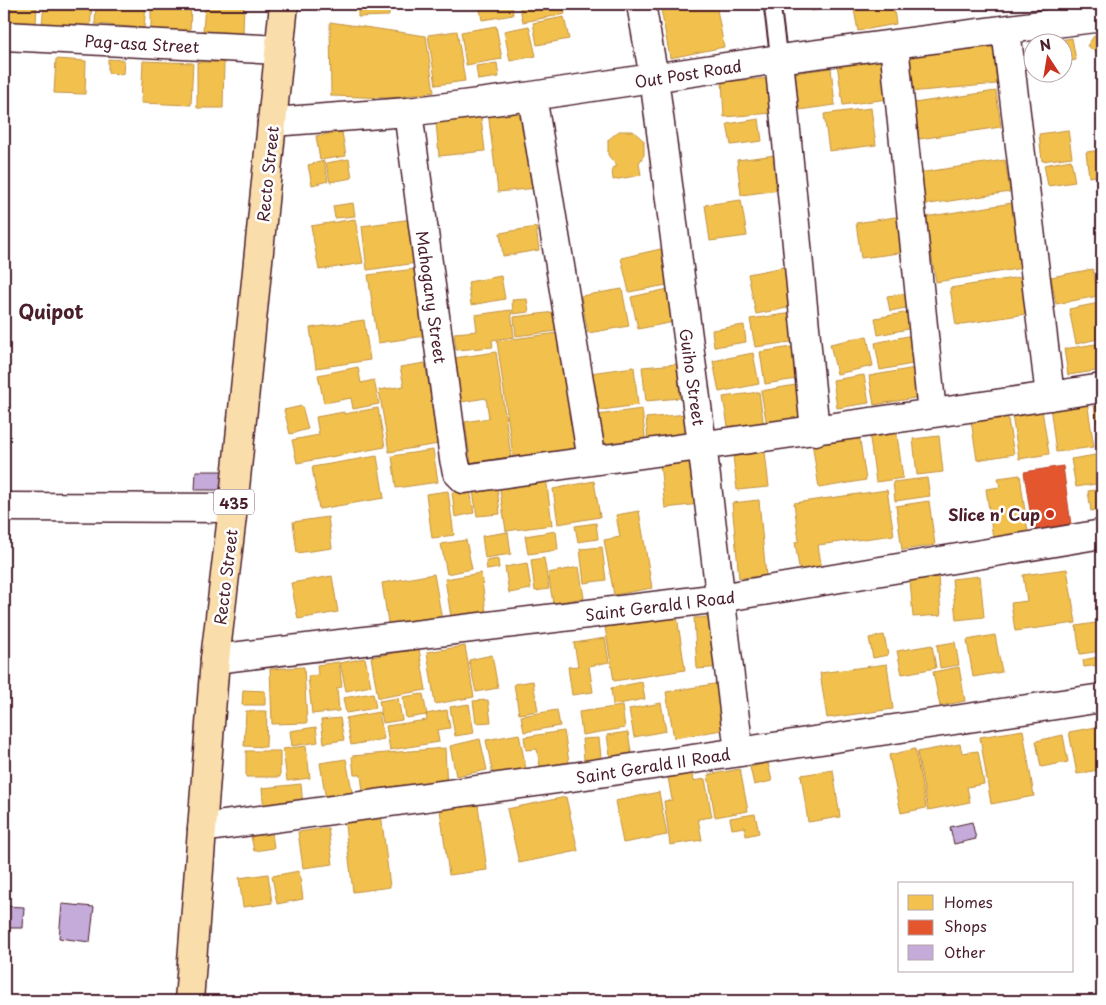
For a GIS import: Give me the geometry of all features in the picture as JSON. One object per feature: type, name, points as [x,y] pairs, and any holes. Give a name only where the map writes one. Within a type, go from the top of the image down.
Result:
[{"type":"main road","name":"Recto Street","points":[[189,1001],[215,659],[233,508],[284,4]]},
{"type":"street","name":"Guiho Street","points":[[641,4],[654,78],[702,444],[739,752]]},
{"type":"street","name":"Out Post Road","points":[[272,122],[408,112],[532,96],[780,59],[1006,30],[1095,13]]},
{"type":"street","points":[[1006,30],[1050,396]]},
{"type":"street","name":"Pag-asa Street","points":[[4,36],[280,50]]},
{"type":"street","points":[[894,45],[932,412]]},
{"type":"street","points":[[780,59],[815,431]]},
{"type":"street","points":[[532,96],[592,460],[702,444],[815,431],[1102,388]]},
{"type":"street","name":"Mahogany Street","points":[[408,112],[457,472],[464,479],[592,460]]},
{"type":"street","points":[[4,507],[233,508]]},
{"type":"street","name":"Saint Gerald I Road","points":[[215,659],[720,598],[1102,534]]},
{"type":"street","name":"Saint Gerald II Road","points":[[202,828],[579,776],[1102,698]]},
{"type":"lane","points":[[772,4],[780,59]]},
{"type":"building: Homes","points":[[6,4],[37,4],[36,24],[5,22]]},
{"type":"building: Homes","points":[[44,4],[92,4],[90,30],[42,26]]},
{"type":"building: Homes","points":[[96,4],[146,4],[144,28],[95,24]]},
{"type":"building: Homes","points":[[151,4],[191,4],[190,31],[151,31]]},
{"type":"building: Homes","points":[[205,4],[244,4],[243,34],[203,32]]},
{"type":"building: Homes","points":[[358,4],[389,4],[389,16],[358,17]]},
{"type":"building: Homes","points":[[479,4],[512,4],[513,15],[482,20]]},
{"type":"building: Homes","points":[[519,4],[563,4],[565,14],[523,22]]},
{"type":"building: Homes","points":[[660,4],[716,4],[724,47],[670,58]]},
{"type":"building: Homes","points":[[810,4],[849,4],[850,5],[812,11]]},
{"type":"building: Homes","points":[[853,4],[893,4],[896,24],[858,31]]},
{"type":"building: Homes","points":[[564,17],[569,39],[537,45],[533,23]]},
{"type":"building: Homes","points":[[330,22],[426,36],[434,92],[391,98],[331,96]]},
{"type":"building: Homes","points":[[496,26],[502,59],[466,65],[461,32]]},
{"type":"building: Homes","points":[[529,26],[536,56],[510,61],[504,31]]},
{"type":"building: Homes","points":[[457,31],[465,81],[436,85],[428,35]]},
{"type":"building: Homes","points":[[1094,36],[1102,41],[1100,54],[1087,46]]},
{"type":"building: Homes","points":[[993,47],[997,84],[909,92],[905,55]]},
{"type":"building: Homes","points":[[882,58],[888,99],[843,105],[837,64]]},
{"type":"building: Homes","points":[[56,59],[86,61],[85,94],[54,93]]},
{"type":"building: Homes","points":[[108,59],[124,60],[123,74],[108,73]]},
{"type":"building: Homes","points":[[4,61],[7,61],[6,98],[4,98]]},
{"type":"building: Homes","points":[[143,61],[193,63],[191,105],[141,103]]},
{"type":"building: Homes","points":[[197,62],[224,62],[223,108],[197,108]]},
{"type":"building: Homes","points":[[497,63],[499,77],[478,80],[476,66]]},
{"type":"building: Homes","points":[[831,68],[835,105],[791,111],[787,74]]},
{"type":"building: Homes","points":[[771,78],[773,113],[724,117],[722,82]]},
{"type":"building: Homes","points":[[996,91],[1001,127],[919,139],[914,103]]},
{"type":"building: Homes","points":[[527,107],[537,188],[498,192],[488,112]]},
{"type":"building: Homes","points":[[871,108],[876,145],[829,151],[824,114]]},
{"type":"building: Homes","points":[[481,117],[485,151],[439,156],[436,122]]},
{"type":"building: Homes","points":[[759,119],[762,141],[731,145],[727,124]]},
{"type":"building: Homes","points":[[1068,130],[1072,157],[1042,161],[1039,134]]},
{"type":"building: Homes","points":[[619,131],[633,131],[644,141],[644,155],[639,163],[641,175],[613,180],[612,168],[617,166],[608,155],[608,140]]},
{"type":"building: Homes","points":[[342,132],[346,156],[320,160],[316,136]]},
{"type":"building: Homes","points":[[1102,150],[1102,175],[1089,177],[1086,152]]},
{"type":"building: Homes","points":[[776,155],[780,190],[741,195],[737,160]]},
{"type":"building: Homes","points":[[349,159],[352,178],[330,182],[326,163]]},
{"type":"building: Homes","points":[[1005,160],[1010,192],[923,205],[918,173]]},
{"type":"building: Homes","points":[[1071,160],[1075,182],[1048,186],[1044,165]]},
{"type":"building: Homes","points":[[324,161],[328,181],[312,185],[308,165]]},
{"type":"building: Homes","points":[[741,200],[747,236],[710,241],[705,205]]},
{"type":"building: Homes","points":[[353,203],[355,216],[335,218],[333,206]]},
{"type":"building: Homes","points":[[1012,203],[1023,268],[936,282],[925,217]]},
{"type":"building: Homes","points":[[902,216],[907,252],[861,258],[856,223]]},
{"type":"building: Homes","points":[[355,219],[363,263],[319,270],[311,226]]},
{"type":"building: Homes","points":[[412,219],[417,263],[367,270],[362,226]]},
{"type":"building: Homes","points":[[1102,219],[1102,256],[1097,220]]},
{"type":"building: Homes","points":[[536,227],[539,250],[503,256],[500,233]]},
{"type":"building: Homes","points":[[665,248],[672,284],[629,292],[621,258]]},
{"type":"building: Homes","points":[[1102,261],[1102,287],[1098,262]]},
{"type":"building: Homes","points":[[784,267],[792,307],[756,314],[748,274]]},
{"type":"building: Homes","points":[[415,269],[425,336],[378,343],[368,275]]},
{"type":"building: Homes","points":[[1093,269],[1098,296],[1056,304],[1051,277]]},
{"type":"building: Homes","points":[[501,276],[505,299],[471,305],[468,282]]},
{"type":"building: Homes","points":[[1027,276],[1032,313],[956,325],[950,288]]},
{"type":"building: Homes","points":[[673,288],[679,321],[638,329],[631,297]]},
{"type":"building: Homes","points":[[622,289],[629,326],[588,333],[581,296]]},
{"type":"building: Homes","points":[[909,293],[911,307],[890,311],[887,296]]},
{"type":"building: Homes","points":[[527,299],[529,312],[513,314],[512,300]]},
{"type":"building: Homes","points":[[1099,303],[1102,338],[1076,344],[1069,309]]},
{"type":"building: Homes","points":[[511,310],[514,337],[492,340],[493,347],[456,350],[454,333],[477,331],[475,315]]},
{"type":"building: Homes","points":[[555,312],[557,331],[516,336],[514,317]]},
{"type":"building: Homes","points":[[801,312],[805,340],[755,347],[750,319]]},
{"type":"building: Homes","points":[[910,312],[913,328],[878,335],[875,318]]},
{"type":"building: Homes","points":[[364,320],[370,360],[316,368],[310,328]]},
{"type":"building: Homes","points":[[744,325],[746,342],[714,347],[712,330]]},
{"type":"building: Homes","points":[[566,332],[582,453],[514,463],[497,341]]},
{"type":"building: Homes","points":[[912,335],[918,363],[880,370],[875,343]]},
{"type":"building: Homes","points":[[867,336],[873,366],[837,374],[830,344]]},
{"type":"building: Homes","points":[[1102,343],[1102,370],[1068,375],[1064,349]]},
{"type":"building: Homes","points":[[804,345],[809,377],[765,384],[760,352]]},
{"type":"building: Homes","points":[[496,352],[511,457],[471,463],[465,422],[489,418],[486,398],[461,402],[454,358]]},
{"type":"building: Homes","points":[[753,353],[759,384],[719,392],[713,361]]},
{"type":"building: Homes","points":[[425,363],[439,444],[389,452],[379,390],[404,386],[400,367]]},
{"type":"building: Homes","points":[[677,364],[680,398],[646,401],[642,367]]},
{"type":"building: Homes","points":[[358,367],[361,383],[374,380],[379,404],[353,409],[351,398],[324,403],[318,375]]},
{"type":"building: Homes","points":[[634,367],[638,405],[595,411],[590,373]]},
{"type":"building: Homes","points":[[921,367],[926,396],[874,405],[869,376]]},
{"type":"building: Homes","points":[[864,375],[869,403],[837,408],[833,380]]},
{"type":"building: Homes","points":[[801,384],[808,418],[767,426],[761,391]]},
{"type":"building: Homes","points":[[759,392],[764,427],[729,432],[723,397]]},
{"type":"building: Homes","points":[[1087,401],[1094,447],[1056,452],[1050,406]]},
{"type":"building: Homes","points":[[1102,405],[1102,446],[1101,446],[1094,406]]},
{"type":"building: Homes","points":[[302,406],[308,429],[290,434],[284,410]]},
{"type":"building: Homes","points":[[378,408],[385,447],[297,463],[292,440],[319,435],[316,417]]},
{"type":"building: Homes","points":[[642,409],[646,445],[602,451],[597,415]]},
{"type":"building: Homes","points":[[1042,410],[1049,454],[1019,459],[1012,415]]},
{"type":"building: Homes","points":[[687,414],[689,439],[648,443],[646,418]]},
{"type":"building: Homes","points":[[1007,414],[1014,454],[977,460],[971,420]]},
{"type":"building: Homes","points":[[896,428],[903,478],[876,482],[869,432]]},
{"type":"building: Homes","points":[[859,434],[866,480],[819,488],[812,442]]},
{"type":"building: Homes","points":[[939,436],[943,472],[917,475],[913,439]]},
{"type":"building: Homes","points":[[433,450],[438,482],[396,488],[392,456]]},
{"type":"building: Homes","points":[[765,452],[769,487],[737,490],[733,456]]},
{"type":"building: Homes","points":[[1102,454],[1102,483],[1076,487],[1071,459]]},
{"type":"building: Homes","points":[[377,456],[384,498],[319,509],[312,467]]},
{"type":"building: Homes","points":[[694,460],[700,504],[665,508],[660,464]]},
{"type":"building: Homes","points":[[1020,475],[1028,533],[993,538],[986,489],[1000,487],[998,478]]},
{"type":"building: Homes","points":[[546,477],[552,525],[506,531],[499,484]]},
{"type":"building: Homes","points":[[927,478],[930,496],[895,501],[893,482]]},
{"type":"building: Homes","points":[[594,481],[600,517],[558,524],[553,489]]},
{"type":"building: Homes","points":[[497,488],[500,514],[477,516],[473,491]]},
{"type":"building: Homes","points":[[470,489],[474,513],[455,517],[452,492]]},
{"type":"building: Homes","points":[[1102,489],[1102,509],[1091,511],[1088,491]]},
{"type":"building: Homes","points":[[887,490],[894,535],[818,545],[822,570],[800,574],[795,542],[799,541],[794,503]]},
{"type":"building: Homes","points":[[448,491],[454,535],[432,538],[426,494]]},
{"type":"building: Homes","points":[[759,500],[766,576],[739,578],[732,503]]},
{"type":"building: Homes","points":[[929,501],[935,545],[902,550],[896,506]]},
{"type":"building: Homes","points":[[639,511],[652,588],[614,595],[604,540],[620,537],[616,515]]},
{"type":"building: Homes","points":[[328,517],[332,548],[297,553],[293,522]]},
{"type":"building: Homes","points":[[596,523],[598,539],[578,542],[575,526]]},
{"type":"building: Homes","points":[[556,531],[558,550],[528,554],[525,536]]},
{"type":"building: Homes","points":[[508,532],[511,554],[485,558],[482,536]]},
{"type":"building: Homes","points":[[466,540],[472,569],[447,574],[441,544]]},
{"type":"building: Homes","points":[[602,547],[606,580],[584,583],[580,549]]},
{"type":"building: Homes","points":[[544,558],[549,589],[535,591],[531,560]]},
{"type":"building: Homes","points":[[498,559],[499,568],[487,570],[486,561]]},
{"type":"building: Homes","points":[[527,563],[531,589],[509,593],[505,567]]},
{"type":"building: Homes","points":[[579,567],[584,598],[553,603],[548,573]]},
{"type":"building: Homes","points":[[1067,569],[1076,623],[1015,631],[1011,603],[1027,601],[1023,575]]},
{"type":"building: Homes","points":[[481,573],[486,612],[451,617],[445,579]]},
{"type":"building: Homes","points":[[434,574],[442,620],[389,629],[382,583]]},
{"type":"building: Homes","points":[[332,576],[338,612],[298,619],[291,583]]},
{"type":"building: Homes","points":[[980,576],[984,617],[956,620],[952,579]]},
{"type":"building: Homes","points":[[938,577],[941,615],[913,617],[910,579]]},
{"type":"building: Homes","points":[[677,616],[685,670],[614,681],[605,627]]},
{"type":"building: Homes","points":[[718,617],[722,667],[697,669],[694,618]]},
{"type":"building: Homes","points":[[1102,622],[1102,651],[1080,654],[1076,626]]},
{"type":"building: Homes","points":[[884,635],[888,655],[873,658],[869,638]]},
{"type":"building: Homes","points":[[995,635],[1002,672],[973,677],[967,640]]},
{"type":"building: Homes","points":[[605,638],[609,662],[589,666],[593,692],[572,695],[568,667],[578,666],[574,643]]},
{"type":"building: Homes","points":[[955,642],[959,665],[940,668],[937,645]]},
{"type":"building: Homes","points":[[932,645],[936,668],[902,674],[897,651]]},
{"type":"building: Homes","points":[[465,646],[474,697],[435,704],[427,652]]},
{"type":"building: Homes","points":[[419,649],[426,690],[378,698],[371,657]]},
{"type":"building: Homes","points":[[492,655],[498,688],[476,692],[469,660]]},
{"type":"building: Homes","points":[[1098,657],[1099,665],[1084,667],[1083,660]]},
{"type":"building: Homes","points":[[365,658],[371,686],[346,691],[340,663]]},
{"type":"building: Homes","points":[[339,662],[342,687],[337,688],[339,711],[312,714],[308,676],[318,675],[317,665]]},
{"type":"building: Homes","points":[[887,664],[893,709],[827,718],[820,673]]},
{"type":"building: Homes","points":[[304,667],[307,723],[272,724],[270,669]]},
{"type":"building: Homes","points":[[959,667],[965,701],[940,706],[933,672]]},
{"type":"building: Homes","points":[[533,681],[538,711],[519,714],[514,684]]},
{"type":"building: Homes","points":[[642,682],[645,699],[613,705],[611,688]]},
{"type":"building: Homes","points":[[720,683],[728,729],[674,738],[666,692]]},
{"type":"building: Homes","points":[[243,690],[265,691],[265,705],[242,705]]},
{"type":"building: Homes","points":[[373,693],[376,708],[346,713],[343,698]]},
{"type":"building: Homes","points":[[423,694],[427,715],[406,718],[403,697]]},
{"type":"building: Homes","points":[[398,698],[402,720],[383,723],[379,701]]},
{"type":"building: Homes","points":[[488,700],[491,722],[476,723],[473,701]]},
{"type":"building: Homes","points":[[661,703],[666,731],[634,737],[629,709]]},
{"type":"building: Homes","points":[[469,704],[474,733],[455,736],[450,707]]},
{"type":"building: Homes","points":[[622,706],[625,728],[582,735],[579,712]]},
{"type":"building: Homes","points":[[447,710],[450,728],[437,730],[439,742],[390,750],[386,726],[427,720],[426,714]]},
{"type":"building: Homes","points":[[557,710],[560,726],[524,732],[521,716]]},
{"type":"building: Homes","points":[[246,711],[267,711],[266,747],[244,746]]},
{"type":"building: Homes","points":[[379,712],[384,739],[351,745],[346,718]]},
{"type":"building: Homes","points":[[340,718],[344,740],[324,743],[321,720]]},
{"type":"building: Homes","points":[[1102,726],[1102,757],[1096,758],[1098,770],[1077,774],[1069,732]]},
{"type":"building: Homes","points":[[316,727],[318,742],[292,746],[290,731]]},
{"type":"building: Homes","points":[[1023,730],[1034,796],[991,804],[980,737]]},
{"type":"building: Homes","points":[[564,731],[570,768],[541,772],[537,749],[526,750],[524,737]]},
{"type":"building: Homes","points":[[628,732],[632,758],[611,762],[607,735]]},
{"type":"building: Homes","points":[[519,734],[527,774],[494,780],[486,740]]},
{"type":"building: Homes","points":[[1063,735],[1068,762],[1041,767],[1036,741]]},
{"type":"building: Homes","points":[[599,738],[602,767],[585,769],[582,739]]},
{"type":"building: Homes","points":[[480,739],[487,770],[456,776],[450,746]]},
{"type":"building: Homes","points":[[960,744],[962,753],[978,751],[984,784],[967,787],[970,802],[928,810],[917,752]]},
{"type":"building: Homes","points":[[306,746],[310,778],[287,781],[283,749]]},
{"type":"building: Homes","points":[[445,748],[447,789],[364,800],[361,775],[354,775],[352,756]]},
{"type":"building: Homes","points":[[915,749],[926,808],[901,813],[889,755]]},
{"type":"building: Homes","points":[[246,751],[280,751],[280,777],[246,777]]},
{"type":"building: Homes","points":[[346,759],[353,796],[326,800],[320,763]]},
{"type":"building: Homes","points":[[768,763],[772,781],[754,785],[750,767]]},
{"type":"building: Homes","points":[[740,769],[748,811],[715,817],[708,775]]},
{"type":"building: Homes","points":[[833,770],[840,817],[808,822],[801,775]]},
{"type":"building: Homes","points":[[692,773],[693,781],[705,779],[712,817],[698,819],[702,840],[670,845],[664,801],[672,800],[668,777]]},
{"type":"building: Homes","points":[[301,784],[303,807],[264,811],[262,788]]},
{"type":"building: Homes","points":[[659,792],[667,835],[623,843],[615,801]]},
{"type":"building: Homes","points":[[566,797],[578,851],[519,863],[507,809]]},
{"type":"building: Homes","points":[[478,805],[487,870],[449,875],[440,810]]},
{"type":"building: Homes","points":[[381,813],[390,887],[353,892],[344,817]]},
{"type":"building: Homes","points":[[755,814],[759,833],[746,836],[745,827],[732,829],[730,818]]},
{"type":"building: Homes","points":[[328,828],[333,864],[303,868],[298,832]]},
{"type":"building: Homes","points":[[272,833],[274,848],[254,851],[251,836]]},
{"type":"building: Homes","points":[[299,871],[303,899],[277,904],[272,876]]},
{"type":"building: Homes","points":[[268,874],[272,903],[243,907],[239,878]]},
{"type":"building: Shops","points":[[1063,466],[1071,525],[1033,531],[1024,472]]},
{"type":"building: Other","points":[[196,471],[222,471],[222,490],[195,490]]},
{"type":"building: Other","points":[[972,822],[976,839],[954,844],[950,827]]},
{"type":"building: Other","points":[[62,904],[94,907],[90,942],[59,938]]},
{"type":"building: Other","points":[[4,906],[24,907],[23,928],[4,928]]},
{"type":"place","name":"Slice n' Cup","points":[[1050,514]]},
{"type":"district","name":"Quipot","points":[[51,311]]}]
